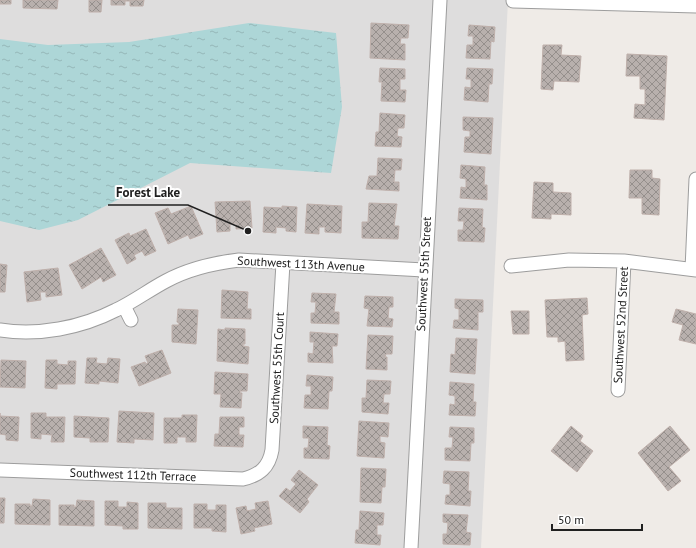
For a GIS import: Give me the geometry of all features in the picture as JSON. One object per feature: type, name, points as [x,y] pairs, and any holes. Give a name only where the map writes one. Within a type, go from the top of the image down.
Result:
[{"type":"street","name":"Southwest 55th Street","points":[[411,548],[424,270],[440,0]]},
{"type":"street","points":[[513,1],[696,6]]},
{"type":"street","points":[[511,266],[569,260],[624,261],[694,270],[696,179]]},
{"type":"street","name":"Southwest 113th Avenue","points":[[0,330],[46,331],[95,319],[124,306],[167,280],[204,267],[239,260],[424,270]]},
{"type":"street","name":"Southwest 52nd Street","points":[[618,390],[624,261]]},
{"type":"street","name":"Southwest 55th Court","points":[[263,470],[268,463],[272,450],[283,263]]},
{"type":"street","points":[[124,306],[131,320]]},
{"type":"street","name":"Southwest 112th Terrace","points":[[0,470],[243,479],[263,470]]},
{"type":"shaded area","points":[[0,0],[508,0],[481,548],[0,548]]},
{"type":"water","points":[[249,23],[336,33],[342,107],[331,173],[190,163],[78,220],[39,230],[0,221],[0,39],[48,45],[129,42]]},
{"type":"building","points":[[0,0],[11,0],[11,4],[0,4]]},
{"type":"building","points":[[23,0],[58,0],[57,9],[23,8]]},
{"type":"building","points":[[89,0],[102,0],[101,12],[89,12]]},
{"type":"building","points":[[111,0],[144,0],[143,6],[130,6],[130,1],[125,1],[125,5],[111,5]]},
{"type":"building","points":[[371,23],[409,25],[408,38],[401,38],[400,44],[405,44],[405,60],[370,58]]},
{"type":"building","points":[[469,25],[495,27],[494,42],[491,41],[490,59],[466,58],[467,45],[473,45],[473,36],[468,36]]},
{"type":"building","points":[[543,45],[562,45],[561,55],[581,56],[579,82],[554,81],[553,90],[541,89]]},
{"type":"building","points":[[627,54],[667,56],[664,120],[634,118],[635,104],[645,105],[645,89],[640,89],[640,76],[626,76]]},
{"type":"building","points":[[380,68],[405,69],[405,79],[400,79],[400,90],[406,90],[405,102],[381,101],[382,82],[379,82]]},
{"type":"building","points":[[467,68],[493,69],[492,84],[489,84],[488,102],[464,100],[465,87],[471,88],[471,79],[466,79]]},
{"type":"building","points":[[380,113],[405,115],[404,128],[398,128],[397,136],[402,137],[401,147],[375,146],[376,132],[379,132]]},
{"type":"building","points":[[463,117],[493,118],[491,154],[464,152],[465,137],[470,137],[470,131],[463,130]]},
{"type":"building","points":[[378,158],[402,159],[401,170],[395,170],[394,182],[399,182],[399,191],[366,189],[369,176],[377,176]]},
{"type":"building","points":[[461,165],[485,167],[484,185],[487,185],[487,200],[460,198],[461,187],[466,188],[466,179],[460,178]]},
{"type":"building","points":[[630,170],[652,170],[652,178],[660,179],[659,215],[642,214],[642,198],[629,198]]},
{"type":"building","points":[[534,182],[553,183],[553,192],[571,193],[571,215],[551,214],[551,219],[532,218]]},
{"type":"building","points":[[250,201],[252,228],[236,229],[236,223],[230,224],[230,231],[217,232],[215,202]]},
{"type":"building","points":[[369,203],[397,204],[394,226],[399,226],[398,239],[362,238],[362,222],[368,222]]},
{"type":"building","points":[[307,204],[342,206],[341,233],[325,232],[325,227],[319,227],[319,234],[305,233]]},
{"type":"building","points":[[191,206],[203,234],[190,239],[188,235],[168,244],[155,213],[168,208],[171,214]]},
{"type":"building","points":[[282,206],[297,207],[296,232],[286,231],[286,228],[276,227],[276,233],[263,232],[264,207],[282,208]]},
{"type":"building","points":[[459,208],[483,209],[482,227],[485,228],[484,242],[458,241],[458,230],[463,230],[464,221],[458,221]]},
{"type":"building","points":[[146,229],[156,251],[145,256],[142,251],[134,255],[136,259],[127,264],[115,240],[129,233],[130,236]]},
{"type":"building","points":[[101,248],[116,275],[103,282],[101,277],[82,289],[69,265]]},
{"type":"building","points":[[0,264],[7,265],[5,292],[0,292]]},
{"type":"building","points":[[58,268],[62,295],[46,297],[46,292],[40,292],[41,300],[27,302],[24,272]]},
{"type":"building","points":[[222,290],[248,292],[247,309],[251,309],[251,319],[221,318]]},
{"type":"building","points":[[312,293],[336,294],[334,312],[339,312],[339,324],[311,323],[311,313],[315,313],[316,302],[311,302]]},
{"type":"building","points":[[365,296],[393,297],[393,307],[389,307],[388,318],[393,319],[392,327],[367,326],[369,309],[364,308]]},
{"type":"building","points":[[587,298],[588,314],[582,315],[584,360],[566,361],[565,341],[558,342],[558,337],[547,337],[545,300]]},
{"type":"building","points":[[455,299],[483,300],[483,312],[478,312],[478,330],[453,328],[454,320],[459,320],[459,309],[455,308]]},
{"type":"building","points":[[178,309],[198,310],[196,344],[172,342],[172,325],[179,325],[177,322]]},
{"type":"building","points":[[676,309],[696,314],[696,344],[679,340],[683,325],[672,322]]},
{"type":"building","points":[[511,311],[529,311],[529,334],[513,334]]},
{"type":"building","points":[[225,328],[245,329],[245,344],[243,344],[243,346],[249,347],[248,364],[217,361],[218,329],[225,330]]},
{"type":"building","points":[[310,332],[338,334],[337,346],[332,346],[333,363],[308,362],[308,353],[313,354],[314,342],[310,342]]},
{"type":"building","points":[[368,335],[393,336],[392,354],[386,354],[385,357],[387,357],[387,370],[366,369]]},
{"type":"building","points":[[456,338],[477,339],[475,374],[450,372],[451,354],[455,355]]},
{"type":"building","points":[[162,350],[171,373],[139,386],[131,367],[145,362],[146,364],[148,363],[145,356]]},
{"type":"building","points":[[87,358],[97,358],[96,363],[107,364],[108,358],[120,359],[118,383],[99,381],[99,384],[85,383]]},
{"type":"building","points":[[1,360],[26,361],[25,388],[0,387]]},
{"type":"building","points":[[46,360],[57,360],[57,364],[68,365],[68,361],[76,361],[75,384],[57,384],[57,389],[45,388]]},
{"type":"building","points":[[215,372],[248,374],[247,391],[240,391],[240,393],[242,393],[241,408],[220,407],[221,394],[214,394]]},
{"type":"building","points":[[307,375],[333,377],[332,391],[329,391],[328,409],[304,408],[305,395],[311,395],[311,386],[306,386]]},
{"type":"building","points":[[367,380],[391,381],[390,394],[384,394],[383,403],[389,403],[388,414],[362,412],[362,398],[366,398]]},
{"type":"building","points":[[450,382],[474,384],[473,402],[476,402],[475,416],[449,415],[450,404],[455,405],[455,396],[449,395]]},
{"type":"building","points":[[119,411],[154,413],[153,440],[134,439],[134,443],[117,442]]},
{"type":"building","points":[[31,413],[46,413],[46,417],[65,417],[64,442],[51,442],[52,435],[41,434],[41,439],[31,438]]},
{"type":"building","points":[[182,415],[197,415],[196,442],[186,442],[186,437],[177,437],[177,443],[164,443],[164,418],[182,418]]},
{"type":"building","points":[[0,416],[19,417],[18,441],[6,440],[6,435],[0,434]]},
{"type":"building","points":[[74,416],[109,418],[108,442],[90,442],[90,438],[74,437]]},
{"type":"building","points":[[220,417],[244,417],[244,427],[239,427],[239,435],[244,435],[243,447],[214,446],[215,434],[219,434]]},
{"type":"building","points":[[359,421],[389,423],[388,437],[380,436],[380,442],[385,443],[384,458],[357,456]]},
{"type":"building","points":[[303,426],[328,427],[327,445],[330,446],[329,459],[304,458],[304,448],[308,448],[309,438],[303,438]]},
{"type":"building","points":[[571,426],[583,436],[580,441],[593,451],[577,472],[551,451]]},
{"type":"building","points":[[670,426],[690,450],[669,467],[681,481],[668,491],[638,453]]},
{"type":"building","points":[[450,427],[474,428],[474,443],[471,443],[470,461],[445,460],[445,448],[452,448],[453,437],[449,437]]},
{"type":"building","points":[[361,468],[386,469],[385,487],[382,487],[381,503],[360,502]]},
{"type":"building","points":[[299,470],[318,485],[307,499],[309,502],[300,513],[279,496],[286,488],[290,491],[296,484],[291,480]]},
{"type":"building","points":[[444,471],[469,472],[468,491],[471,491],[470,506],[445,504],[446,495],[450,495],[450,484],[443,483]]},
{"type":"building","points":[[0,498],[5,498],[4,523],[0,523]]},
{"type":"building","points":[[33,499],[50,500],[50,525],[15,524],[15,504],[30,504],[30,506],[32,506]]},
{"type":"building","points":[[77,500],[94,501],[94,526],[59,525],[59,505],[74,505],[74,507],[76,507]]},
{"type":"building","points":[[105,501],[118,501],[118,507],[127,507],[127,502],[138,503],[138,529],[123,529],[123,526],[105,525]]},
{"type":"building","points":[[268,501],[272,524],[254,528],[255,531],[241,534],[236,508],[246,506],[247,511],[256,509],[255,503]]},
{"type":"building","points":[[148,503],[166,503],[166,508],[182,508],[182,529],[148,528]]},
{"type":"building","points":[[194,504],[207,504],[207,510],[216,510],[216,505],[226,505],[226,532],[212,531],[212,528],[194,528]]},
{"type":"building","points":[[360,511],[384,513],[383,525],[377,525],[377,535],[381,535],[380,545],[355,543],[356,530],[359,530]]},
{"type":"building","points":[[443,514],[468,515],[466,532],[471,533],[470,545],[443,544],[443,534],[447,534],[448,523],[443,522]]},
{"type":"place","name":"Forest Lake","points":[[248,231]]}]
